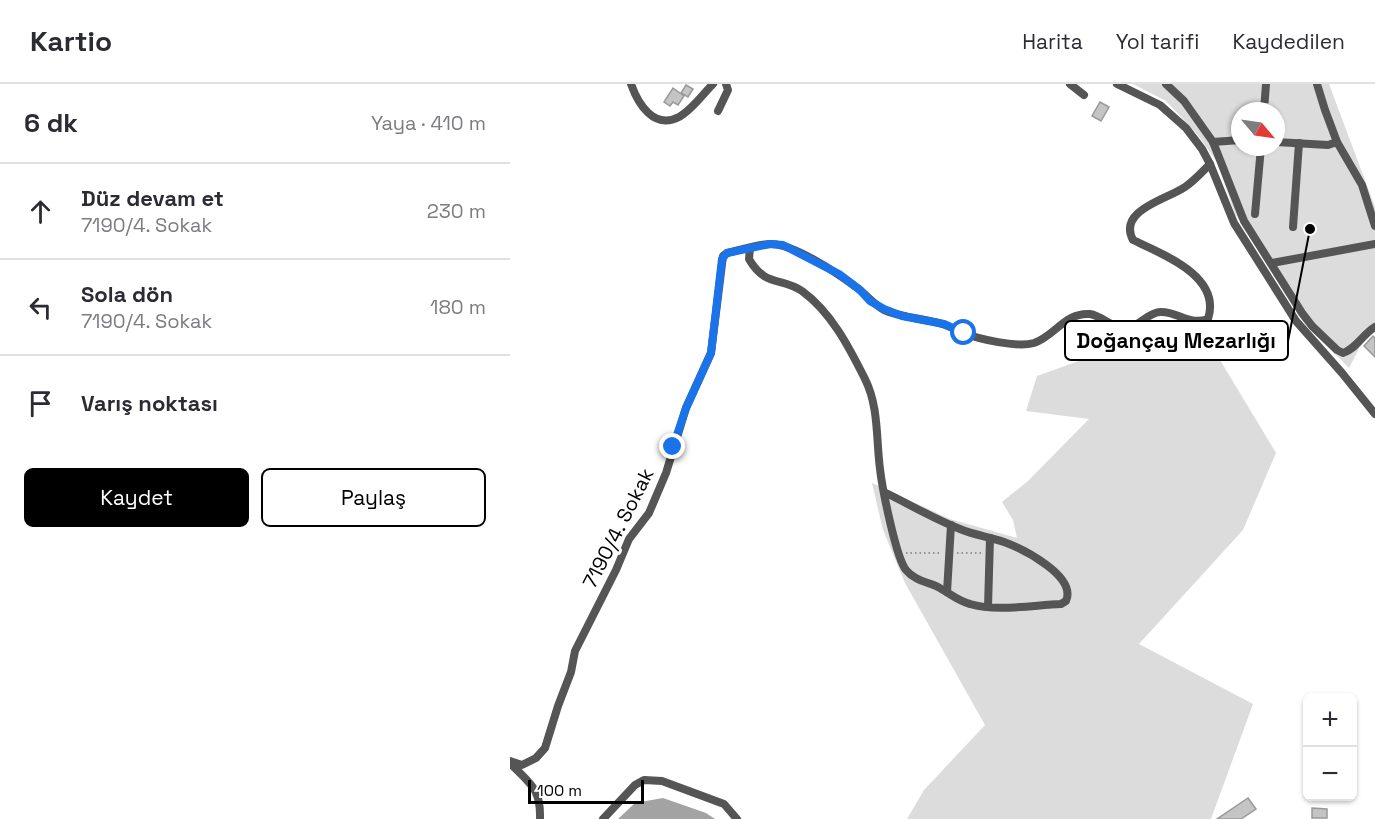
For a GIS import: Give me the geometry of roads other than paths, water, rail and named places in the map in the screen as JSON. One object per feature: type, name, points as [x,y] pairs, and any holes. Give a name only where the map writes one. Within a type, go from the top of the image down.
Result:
[{"type":"street","points":[[631,84],[644,110],[661,120],[678,118],[713,84]]},
{"type":"street","points":[[718,111],[728,90],[726,84]]},
{"type":"street","points":[[1070,84],[1084,95]]},
{"type":"street","points":[[1117,84],[1160,105],[1186,129],[1202,149],[1234,223],[1296,321],[1375,414]]},
{"type":"street","points":[[1166,84],[1184,101],[1213,142],[1241,214],[1312,327],[1343,353],[1350,351],[1368,331],[1375,327]]},
{"type":"street","points":[[1265,102],[1266,84]]},
{"type":"street","points":[[1317,84],[1337,142],[1362,185],[1375,226]]},
{"type":"street","points":[[1213,142],[1231,141]]},
{"type":"street","points":[[1285,142],[1328,145],[1337,142]]},
{"type":"street","points":[[1293,227],[1299,143]]},
{"type":"street","points":[[1255,214],[1260,156]]},
{"type":"street","name":"7190/4. Sokak","points":[[510,762],[522,765],[536,758],[545,748],[571,672],[575,651],[629,539],[649,513],[666,473],[686,408],[711,353],[722,259],[727,253],[770,244],[783,245],[839,274],[870,301],[884,309],[902,316],[944,324],[981,338],[1022,345],[1036,342],[1066,320],[1079,315],[1091,314],[1119,328],[1134,326],[1152,314],[1160,312],[1198,322],[1208,319],[1211,309],[1208,296],[1197,276],[1188,268],[1133,240],[1129,228],[1131,221],[1142,209],[1186,186],[1210,164]]},
{"type":"street","points":[[1272,263],[1375,244]]},
{"type":"street","points":[[750,248],[749,259],[760,274],[799,289],[819,305],[832,321],[865,379],[874,407],[884,492],[892,530],[904,569],[917,579],[968,604],[988,607],[1061,604],[1066,601],[1068,590],[1062,578],[1026,552],[1005,542],[951,525],[884,492]]},
{"type":"street","points":[[946,592],[951,525]]},
{"type":"street","points":[[988,607],[990,538]]},
{"type":"street","points":[[510,762],[532,786],[539,798],[540,819]]},
{"type":"street","points":[[603,819],[635,785],[644,780],[662,781],[724,804],[737,819]]},
{"type":"place","name":"Doğançay Mezarlığı","points":[[1310,229]]}]
